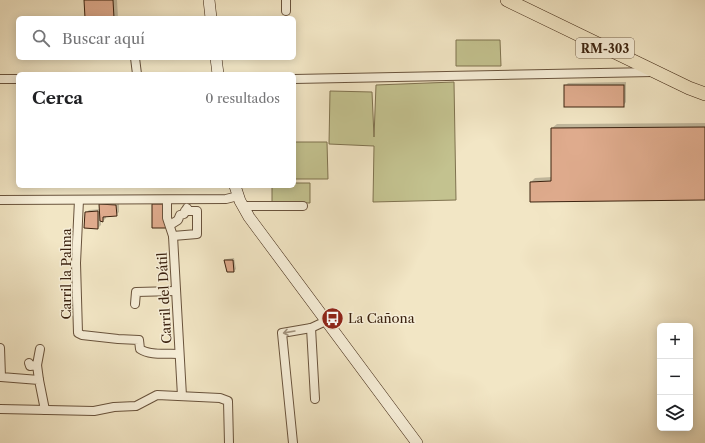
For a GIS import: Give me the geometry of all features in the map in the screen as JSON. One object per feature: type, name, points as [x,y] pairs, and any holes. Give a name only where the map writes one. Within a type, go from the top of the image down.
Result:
[{"type":"highway","name":"RM-303","points":[[507,0],[689,88],[705,94]]},
{"type":"main road","points":[[209,1],[211,16]]},
{"type":"main road","points":[[216,60],[218,72]]},
{"type":"main road","points":[[239,196],[255,226],[417,443]]},
{"type":"street","points":[[286,0],[286,11]]},
{"type":"street","points":[[135,60],[136,72]]},
{"type":"street","points":[[296,79],[656,72]]},
{"type":"street","points":[[0,79],[16,79]]},
{"type":"street","points":[[0,200],[190,200],[226,199],[239,196],[303,206]]},
{"type":"street","name":"Carril la Palma","points":[[79,200],[76,263],[78,333],[82,335],[118,340],[139,340],[140,349],[143,351],[151,353],[179,354]]},
{"type":"street","name":"Carril del Dátil","points":[[167,200],[168,218],[173,236],[182,396]]},
{"type":"street","points":[[170,225],[178,220],[180,215],[184,214],[190,200]]},
{"type":"street","points":[[173,236],[197,234],[197,211],[185,211]]},
{"type":"street","points":[[135,304],[136,292],[176,291]]},
{"type":"street","points":[[293,443],[282,333],[310,328],[326,321]]},
{"type":"street","points":[[310,328],[315,399]]},
{"type":"street","points":[[0,348],[1,377],[39,380]]},
{"type":"street","points":[[40,349],[38,365],[39,380],[45,410]]},
{"type":"street","points":[[29,363],[30,366],[38,365]]},
{"type":"street","points":[[0,409],[94,412],[114,407],[136,406],[157,395],[220,398],[228,402],[229,443]]},
{"type":"shaded area","points":[[456,40],[500,40],[501,66],[456,66]]},
{"type":"shaded area","points":[[454,82],[456,200],[373,202],[374,146],[329,144],[330,91],[372,92],[374,137],[376,85]]},
{"type":"shaded area","points":[[296,142],[327,142],[328,179],[296,179]]},
{"type":"shaded area","points":[[296,183],[310,183],[310,203],[272,202],[272,188],[296,188]]},
{"type":"building","points":[[84,0],[113,0],[114,16],[85,16]]},
{"type":"building","points":[[564,85],[624,85],[624,107],[564,107]]},
{"type":"building","points":[[705,127],[705,200],[530,202],[530,182],[551,181],[551,128]]},
{"type":"building","points":[[99,204],[116,205],[117,216],[103,217],[103,222],[100,221]]},
{"type":"building","points":[[152,204],[163,204],[166,228],[152,228]]},
{"type":"building","points":[[98,211],[98,229],[84,228],[85,212]]},
{"type":"building","points":[[224,260],[233,260],[234,272],[227,272]]},
{"type":"place","name":"La Cañona","points":[[332,318]]}]
